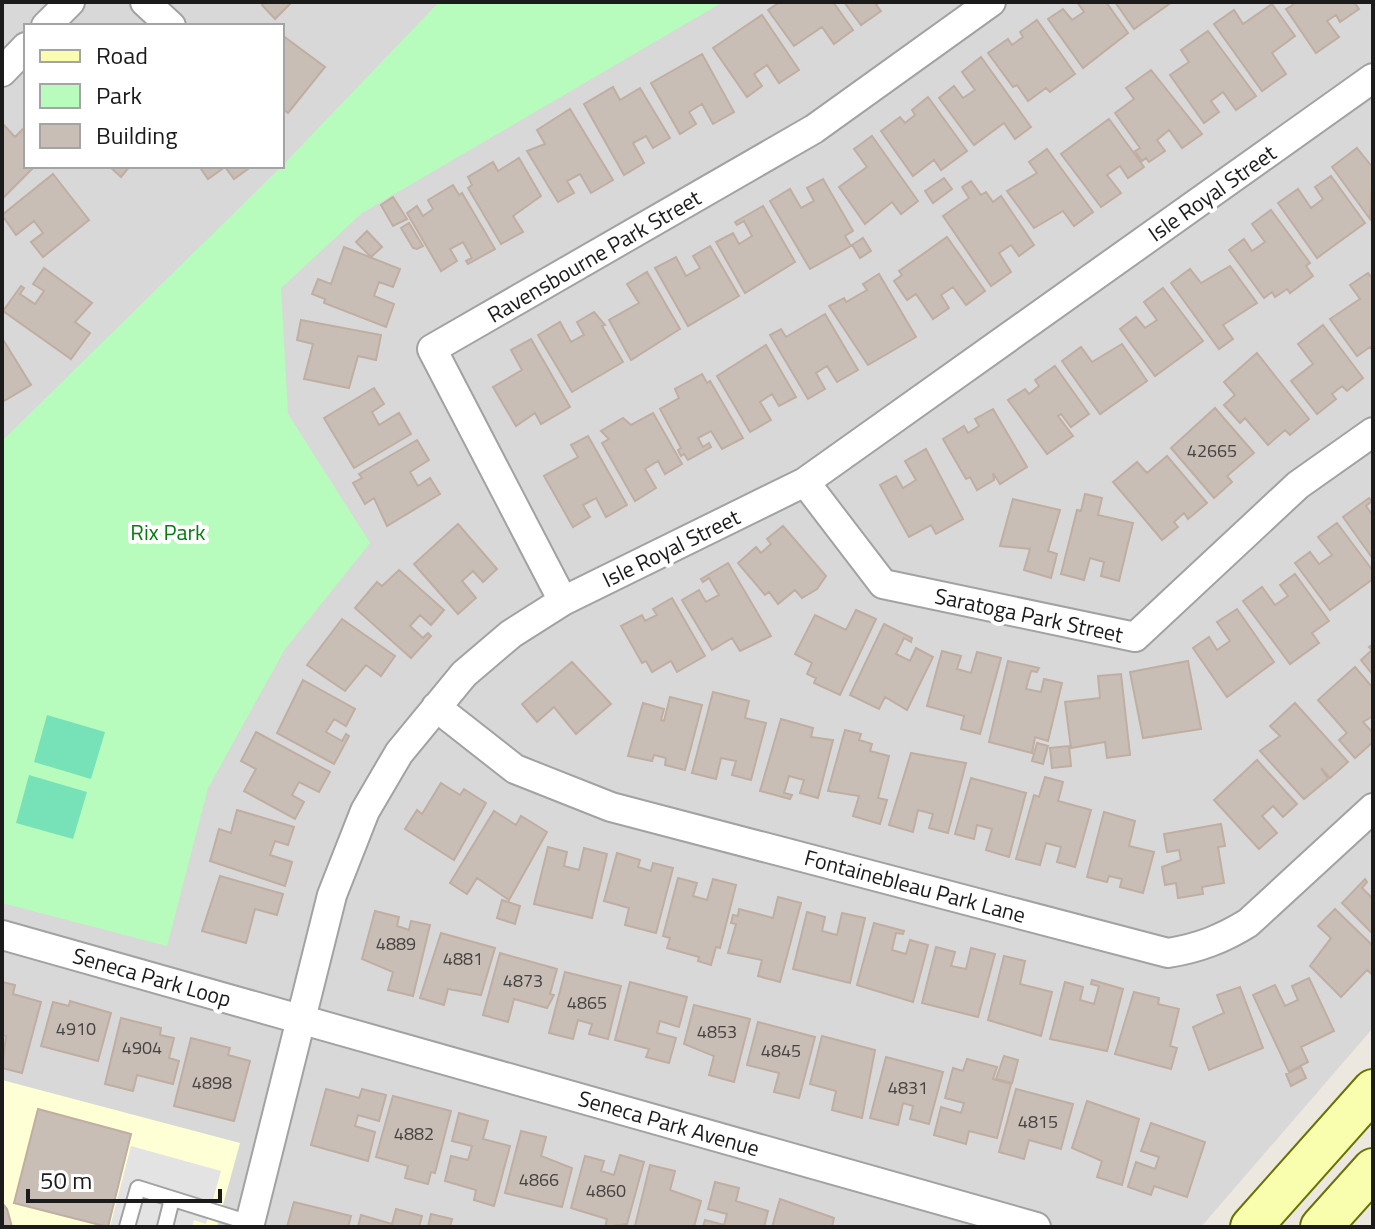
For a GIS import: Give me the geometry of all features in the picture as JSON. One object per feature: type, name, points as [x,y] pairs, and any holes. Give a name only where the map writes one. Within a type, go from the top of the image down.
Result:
[{"type":"main road","points":[[1251,1227],[1373,1090]]},
{"type":"main road","points":[[1321,1227],[1373,1169]]},
{"type":"street","points":[[48,24],[70,2]]},
{"type":"street","points":[[145,2],[169,24]]},
{"type":"street","name":"Ravensbourne Park Street","points":[[563,601],[432,349],[814,129],[991,2]]},
{"type":"street","points":[[2,72],[24,49]]},
{"type":"street","name":"Isle Royal Street","points":[[250,1225],[332,895],[365,811],[399,753],[464,674],[511,634],[563,601],[805,482],[1373,78]]},
{"type":"street","name":"Saratoga Park Street","points":[[805,482],[883,584],[1135,637],[1298,485],[1373,432]]},
{"type":"street","name":"Fontainebleau Park Lane","points":[[436,707],[515,769],[611,807],[1168,953],[1197,949],[1226,937],[1248,923],[1373,808]]},
{"type":"street","name":"Seneca Park Loop","points":[[2,935],[301,1019]]},
{"type":"street","name":"Seneca Park Avenue","points":[[301,1019],[1036,1227]]},
{"type":"lane","points":[[127,1227],[138,1188],[250,1225]]},
{"type":"lane","points":[[165,1227],[172,1199]]},
{"type":"shaded area","points":[[2,2],[1373,2],[1373,1028],[1201,1227],[2,1227]]},
{"type":"shaded area","points":[[2,1080],[240,1143],[217,1227],[2,1227]]},
{"type":"shaded area","points":[[131,1146],[221,1171],[206,1224],[194,1220],[192,1227],[110,1227]]},
{"type":"green space","name":"Rix Park","points":[[439,2],[723,2],[362,213],[281,288],[288,414],[370,543],[285,649],[208,788],[167,946],[2,903],[2,441],[280,168],[284,168],[284,164]]},
{"type":"green space","points":[[47,715],[105,732],[91,779],[34,762]]},
{"type":"green space","points":[[29,775],[87,792],[73,839],[16,823]]},
{"type":"building","points":[[265,2],[292,2],[275,19],[262,5]]},
{"type":"building","points":[[780,2],[833,2],[853,30],[834,44],[822,27],[794,46],[768,10]]},
{"type":"building","points":[[844,2],[880,2],[876,5],[881,11],[861,25]]},
{"type":"building","points":[[1077,2],[1106,2],[1128,33],[1083,68],[1048,19],[1063,9],[1072,20],[1084,12]]},
{"type":"building","points":[[1115,2],[1172,2],[1134,29]]},
{"type":"building","points":[[1291,2],[1354,2],[1359,9],[1340,22],[1336,15],[1327,21],[1339,37],[1316,53],[1286,9],[1293,5]]},
{"type":"building","points":[[1272,4],[1295,36],[1272,53],[1286,74],[1262,91],[1214,24],[1234,10],[1243,24]]},
{"type":"building","points":[[762,15],[799,70],[779,83],[767,65],[754,74],[762,86],[747,97],[713,48]]},
{"type":"building","points":[[1037,20],[1075,74],[1050,92],[1046,88],[1028,101],[1017,85],[1013,87],[988,53],[1008,39],[1012,45],[1023,37],[1020,32]]},
{"type":"building","points":[[1208,31],[1256,96],[1236,110],[1223,92],[1211,101],[1219,112],[1204,123],[1170,75],[1189,62],[1181,50]]},
{"type":"building","points":[[284,36],[325,67],[288,113],[284,110]]},
{"type":"building","points":[[702,54],[734,112],[713,124],[702,104],[689,112],[696,124],[680,134],[651,83]]},
{"type":"building","points":[[981,57],[1031,127],[1015,139],[1004,123],[974,145],[939,98],[954,86],[963,98],[975,90],[962,72]]},
{"type":"building","points":[[1151,70],[1202,134],[1182,148],[1169,130],[1157,140],[1165,151],[1149,162],[1146,158],[1142,161],[1135,151],[1140,148],[1115,113],[1134,99],[1126,88]]},
{"type":"building","points":[[613,87],[620,100],[640,88],[670,138],[653,148],[646,136],[633,143],[644,163],[624,175],[584,104]]},
{"type":"building","points":[[928,97],[967,151],[941,170],[934,160],[913,176],[881,131],[900,117],[905,123],[915,115],[912,110]]},
{"type":"building","points":[[570,109],[613,180],[591,193],[580,174],[567,181],[574,193],[558,202],[527,151],[545,144],[537,130]]},
{"type":"building","points":[[1109,119],[1144,167],[1128,178],[1120,166],[1107,175],[1121,193],[1101,207],[1061,154]]},
{"type":"building","points":[[2,123],[15,137],[24,128],[24,168],[33,168],[2,199]]},
{"type":"building","points":[[872,136],[918,201],[901,214],[892,202],[865,224],[839,187],[867,167],[854,149]]},
{"type":"building","points":[[1357,148],[1373,168],[1370,219],[1332,167]]},
{"type":"building","points":[[1047,149],[1093,212],[1074,226],[1063,211],[1034,228],[1007,191],[1037,173],[1029,162]]},
{"type":"building","points":[[519,158],[541,196],[513,216],[523,232],[501,244],[468,188],[472,185],[468,177],[493,162],[498,171]]},
{"type":"building","points":[[111,168],[128,168],[121,177]]},
{"type":"building","points":[[200,168],[224,168],[208,179]]},
{"type":"building","points":[[226,168],[249,168],[234,179]]},
{"type":"building","points":[[53,174],[89,220],[43,257],[31,242],[43,233],[34,221],[16,235],[2,215]]},
{"type":"building","points":[[1331,176],[1365,223],[1317,258],[1278,203],[1298,189],[1311,208],[1323,199],[1315,187]]},
{"type":"building","points":[[944,178],[952,189],[933,203],[925,191]]},
{"type":"building","points":[[823,179],[853,231],[845,236],[851,246],[810,269],[770,201],[790,189],[801,208],[814,201],[807,188]]},
{"type":"building","points":[[971,181],[981,195],[986,192],[993,202],[1001,196],[1034,245],[1019,256],[1011,245],[999,253],[1011,272],[991,286],[943,216],[969,198],[962,187]]},
{"type":"building","points":[[453,185],[459,195],[462,193],[495,249],[468,264],[466,261],[472,258],[463,242],[450,249],[457,261],[441,271],[407,213],[417,206],[423,216],[433,209],[428,200]]},
{"type":"building","points":[[393,197],[407,219],[393,226],[381,205]]},
{"type":"building","points":[[763,206],[795,262],[745,293],[716,242],[733,233],[739,244],[752,236],[744,221],[737,225],[735,222]]},
{"type":"building","points":[[1271,210],[1310,263],[1306,266],[1313,276],[1290,293],[1287,289],[1275,297],[1272,292],[1264,298],[1229,250],[1244,239],[1252,251],[1265,242],[1252,224]]},
{"type":"building","points":[[409,223],[423,246],[417,249],[413,248],[401,228]]},
{"type":"building","points":[[367,231],[382,247],[371,257],[356,242]]},
{"type":"building","points":[[947,237],[985,291],[966,305],[953,287],[941,295],[949,308],[933,319],[916,294],[907,300],[894,281],[902,275],[899,271]]},
{"type":"building","points":[[863,238],[871,251],[860,258],[852,245]]},
{"type":"building","points":[[710,246],[739,296],[688,326],[655,268],[676,257],[686,276],[700,268],[693,256]]},
{"type":"building","points":[[344,247],[400,269],[393,287],[379,282],[374,296],[394,304],[386,327],[324,303],[325,299],[312,294],[318,279],[331,284]]},
{"type":"building","points":[[1230,266],[1257,303],[1223,325],[1233,339],[1219,349],[1171,283],[1190,269],[1201,283]]},
{"type":"building","points":[[44,268],[92,303],[75,322],[90,333],[71,359],[3,311],[21,286],[24,288],[20,294],[35,304],[44,291],[33,284]]},
{"type":"building","points":[[647,272],[680,329],[631,360],[609,320],[639,303],[627,284]]},
{"type":"building","points":[[1368,273],[1373,279],[1373,351],[1370,347],[1357,356],[1330,319],[1360,299],[1350,285]]},
{"type":"building","points":[[879,274],[916,337],[868,365],[829,306],[844,298],[846,302],[867,290],[863,284]]},
{"type":"building","points":[[1163,288],[1203,341],[1155,376],[1120,329],[1136,317],[1145,328],[1157,320],[1144,302]]},
{"type":"building","points":[[594,312],[605,325],[602,326],[623,362],[572,392],[538,335],[560,322],[571,342],[584,335],[577,322]]},
{"type":"building","points":[[825,314],[858,370],[837,382],[827,366],[816,373],[825,389],[808,399],[770,335],[781,329],[786,337]]},
{"type":"building","points":[[301,320],[381,335],[376,360],[358,356],[349,388],[304,379],[313,344],[297,340]]},
{"type":"building","points":[[1323,325],[1363,378],[1347,391],[1342,386],[1332,394],[1336,399],[1317,414],[1291,381],[1313,364],[1298,344]]},
{"type":"building","points":[[2,338],[31,385],[4,401],[2,398]]},
{"type":"building","points":[[531,339],[570,407],[541,424],[535,413],[516,426],[493,387],[522,370],[511,350]]},
{"type":"building","points":[[1122,344],[1147,381],[1100,414],[1062,361],[1081,347],[1092,362]]},
{"type":"building","points":[[766,345],[796,397],[779,406],[772,394],[760,402],[771,420],[750,432],[717,376]]},
{"type":"building","points":[[1257,353],[1309,419],[1290,435],[1285,430],[1268,445],[1245,418],[1240,423],[1224,405],[1235,395],[1224,382]]},
{"type":"building","points":[[1055,366],[1089,414],[1071,427],[1061,414],[1058,416],[1073,436],[1047,454],[1008,400],[1025,389],[1029,394],[1039,386],[1035,380]]},
{"type":"building","points":[[702,374],[707,383],[710,381],[743,438],[722,449],[711,431],[698,438],[703,447],[709,443],[711,447],[688,460],[684,454],[681,456],[678,450],[681,448],[660,409],[679,398],[675,389]]},
{"type":"building","points":[[374,388],[384,404],[372,412],[379,425],[399,413],[411,434],[354,468],[324,418]]},
{"type":"building","points":[[1215,408],[1254,453],[1227,476],[1232,482],[1214,498],[1171,448]]},
{"type":"building","points":[[993,409],[1027,467],[1000,484],[993,473],[994,480],[977,490],[970,477],[966,479],[943,439],[964,426],[968,433],[979,426],[975,419]]},
{"type":"building","points":[[653,413],[682,464],[665,474],[658,461],[645,469],[656,488],[635,501],[602,443],[609,439],[601,431],[623,418],[631,425]]},
{"type":"building","points":[[588,436],[627,505],[606,517],[596,498],[583,505],[590,517],[573,527],[544,476],[578,457],[571,445]]},
{"type":"building","points":[[417,440],[429,460],[410,472],[418,486],[430,478],[440,494],[387,526],[374,498],[365,504],[353,483],[362,478],[359,474]]},
{"type":"building","points":[[926,449],[963,519],[936,534],[931,525],[909,537],[880,485],[896,476],[903,488],[916,480],[905,461]]},
{"type":"building","points":[[1167,456],[1207,503],[1188,519],[1184,513],[1174,522],[1178,527],[1162,540],[1113,482],[1137,462],[1147,473]]},
{"type":"building","points":[[1085,494],[1102,498],[1098,515],[1133,523],[1119,581],[1101,576],[1104,562],[1090,558],[1084,580],[1061,574],[1077,510],[1081,511]]},
{"type":"building","points":[[1369,498],[1372,501],[1366,506],[1373,516],[1373,559],[1343,517]]},
{"type":"building","points":[[1013,499],[1060,510],[1048,551],[1057,554],[1051,578],[1024,570],[1030,549],[1000,546]]},
{"type":"building","points":[[1337,523],[1373,571],[1373,579],[1330,610],[1295,563],[1310,552],[1319,564],[1332,555],[1318,537]]},
{"type":"building","points":[[458,524],[497,569],[483,582],[473,571],[462,581],[476,598],[458,614],[414,564]]},
{"type":"building","points":[[783,526],[826,576],[817,589],[802,598],[795,590],[778,604],[769,592],[765,595],[738,563],[756,547],[761,553],[771,544],[767,539]]},
{"type":"building","points":[[728,563],[771,636],[740,651],[732,638],[712,650],[682,600],[699,590],[706,602],[719,595],[709,578],[703,582],[701,579]]},
{"type":"building","points":[[399,570],[444,610],[431,625],[420,615],[410,626],[423,638],[428,633],[431,636],[411,658],[355,608],[377,582],[382,586]]},
{"type":"building","points":[[1295,574],[1329,621],[1312,633],[1319,643],[1290,664],[1243,601],[1262,587],[1275,605],[1288,596],[1280,585]]},
{"type":"building","points":[[672,598],[705,656],[677,672],[671,661],[652,672],[646,661],[642,663],[621,626],[642,615],[645,621],[657,615],[653,609]]},
{"type":"building","points":[[1237,609],[1274,662],[1227,697],[1193,648],[1209,637],[1217,650],[1230,641],[1217,622]]},
{"type":"building","points":[[856,610],[876,619],[840,695],[814,683],[816,678],[807,674],[812,663],[795,654],[815,615],[846,630]]},
{"type":"building","points":[[342,619],[395,656],[381,676],[366,665],[345,691],[307,665]]},
{"type":"building","points":[[884,624],[912,638],[911,642],[904,638],[896,654],[910,661],[916,648],[933,657],[907,710],[885,697],[879,709],[850,695]]},
{"type":"building","points":[[1373,644],[1373,675],[1361,660],[1372,650],[1369,647]]},
{"type":"building","points":[[942,651],[961,656],[957,669],[971,673],[977,652],[1001,658],[980,734],[961,729],[964,716],[927,706]]},
{"type":"building","points":[[1008,661],[1039,668],[1037,672],[1031,671],[1026,689],[1041,692],[1044,679],[1062,683],[1048,741],[1035,737],[1032,753],[989,742]]},
{"type":"building","points":[[1188,661],[1201,729],[1143,738],[1130,672]]},
{"type":"building","points":[[572,662],[611,704],[576,734],[554,707],[537,722],[522,704]]},
{"type":"building","points":[[1355,667],[1373,688],[1373,716],[1363,722],[1373,733],[1373,742],[1355,758],[1339,740],[1347,733],[1318,700]]},
{"type":"building","points":[[1121,674],[1130,755],[1107,758],[1105,742],[1071,748],[1065,702],[1100,698],[1098,676]]},
{"type":"building","points":[[303,680],[355,709],[346,726],[334,719],[326,732],[342,741],[346,734],[349,736],[334,764],[277,733]]},
{"type":"building","points":[[713,692],[749,701],[745,718],[766,723],[751,780],[732,775],[736,761],[721,758],[716,779],[692,773]]},
{"type":"building","points":[[670,697],[702,705],[685,770],[665,765],[666,758],[654,755],[652,761],[628,756],[643,703],[664,709],[661,720],[664,721]]},
{"type":"building","points":[[1295,703],[1348,762],[1330,778],[1321,768],[1328,779],[1304,799],[1260,751],[1280,736],[1270,726]]},
{"type":"building","points":[[781,719],[813,728],[811,737],[833,740],[818,798],[800,793],[804,780],[789,776],[784,793],[792,795],[790,799],[760,791]]},
{"type":"building","points":[[845,730],[861,734],[859,740],[872,744],[870,751],[889,756],[878,798],[887,800],[880,824],[853,816],[859,796],[828,791]]},
{"type":"building","points":[[256,732],[330,772],[319,792],[299,782],[292,795],[304,802],[295,819],[244,791],[256,769],[241,761]]},
{"type":"building","points":[[1037,743],[1048,746],[1043,764],[1032,761]]},
{"type":"building","points":[[1069,746],[1071,766],[1052,768],[1050,748]]},
{"type":"building","points":[[911,753],[966,763],[948,833],[929,828],[933,814],[918,810],[913,832],[889,825]]},
{"type":"building","points":[[1257,760],[1297,804],[1283,817],[1273,806],[1262,816],[1277,833],[1259,849],[1214,800]]},
{"type":"building","points":[[1045,777],[1063,782],[1058,801],[1091,810],[1075,867],[1057,862],[1061,847],[1046,843],[1040,865],[1016,859],[1034,795],[1039,797]]},
{"type":"building","points":[[971,778],[1026,793],[1009,857],[986,850],[992,829],[977,825],[974,839],[955,834]]},
{"type":"building","points":[[441,783],[460,795],[464,789],[486,803],[454,860],[405,829],[417,810],[422,814]]},
{"type":"building","points":[[237,810],[294,827],[288,845],[275,841],[270,855],[292,862],[285,886],[210,861],[219,829],[231,833]]},
{"type":"building","points":[[494,811],[516,825],[521,816],[547,832],[509,900],[477,878],[467,894],[450,883]]},
{"type":"building","points":[[1104,812],[1135,821],[1129,846],[1154,852],[1143,893],[1120,887],[1122,879],[1109,876],[1107,882],[1087,877]]},
{"type":"building","points":[[1221,824],[1225,846],[1218,847],[1224,883],[1202,887],[1203,894],[1178,898],[1176,883],[1165,885],[1162,867],[1181,860],[1179,850],[1167,852],[1164,834]]},
{"type":"building","points":[[548,847],[567,852],[564,866],[579,870],[584,848],[607,854],[592,918],[534,904]]},
{"type":"building","points":[[617,853],[640,860],[638,867],[651,871],[653,863],[673,868],[656,933],[625,925],[629,908],[604,901]]},
{"type":"building","points":[[220,876],[283,894],[277,915],[255,909],[246,943],[202,931]]},
{"type":"building","points":[[678,878],[697,883],[693,896],[707,900],[713,879],[736,885],[720,948],[716,947],[711,965],[698,961],[699,957],[667,948],[670,938],[663,936]]},
{"type":"building","points":[[1365,879],[1367,882],[1362,888],[1373,899],[1373,934],[1342,903]]},
{"type":"building","points":[[778,897],[801,903],[780,982],[758,976],[762,960],[728,953],[736,924],[731,923],[733,915],[738,916],[739,909],[773,918]]},
{"type":"building","points":[[502,900],[520,906],[515,924],[497,918]]},
{"type":"building","points":[[1335,909],[1373,946],[1373,975],[1367,970],[1341,997],[1310,966],[1331,938],[1318,926]]},
{"type":"building","points":[[375,911],[399,917],[397,926],[409,930],[411,921],[430,925],[413,996],[388,990],[393,972],[362,959]]},
{"type":"building","points":[[807,912],[825,917],[822,931],[837,935],[842,913],[865,918],[850,983],[793,969]]},
{"type":"building","points":[[874,923],[904,931],[903,934],[896,933],[892,950],[906,954],[910,940],[928,945],[913,1002],[857,985]]},
{"type":"building","points":[[441,933],[495,948],[481,995],[448,989],[444,1005],[420,998]]},
{"type":"building","points":[[936,947],[955,952],[951,966],[966,969],[971,948],[995,954],[978,1017],[922,1003]]},
{"type":"building","points":[[500,953],[557,969],[550,994],[554,995],[547,1008],[514,999],[508,1022],[483,1015]]},
{"type":"building","points":[[1004,956],[1025,961],[1020,984],[1052,992],[1041,1036],[988,1020]]},
{"type":"building","points":[[565,972],[621,986],[608,1039],[589,1034],[592,1024],[578,1020],[573,1039],[549,1033]]},
{"type":"building","points":[[1309,978],[1334,1031],[1301,1047],[1308,1062],[1289,1072],[1253,995],[1275,985],[1285,1006],[1298,1000],[1292,986]]},
{"type":"building","points":[[1092,980],[1123,989],[1107,1051],[1050,1039],[1065,982],[1083,987],[1080,1000],[1094,1004],[1099,986],[1091,984]]},
{"type":"building","points":[[2,982],[15,985],[13,994],[41,1002],[22,1073],[2,1068],[6,1036],[2,1035]]},
{"type":"building","points":[[630,982],[687,997],[679,1027],[660,1021],[657,1033],[676,1038],[669,1063],[646,1057],[649,1049],[615,1040]]},
{"type":"building","points":[[1240,987],[1263,1048],[1209,1070],[1193,1027],[1224,1013],[1217,995]]},
{"type":"building","points":[[1134,992],[1159,998],[1158,1004],[1179,1009],[1170,1046],[1177,1048],[1171,1069],[1115,1054]]},
{"type":"building","points":[[70,1001],[111,1013],[98,1061],[41,1046],[53,1002],[69,1006]]},
{"type":"building","points":[[694,1005],[750,1019],[734,1082],[709,1075],[714,1056],[684,1044]]},
{"type":"building","points":[[121,1018],[161,1028],[160,1035],[174,1038],[169,1058],[179,1061],[173,1084],[137,1075],[133,1091],[105,1084]]},
{"type":"building","points":[[758,1022],[815,1037],[799,1098],[774,1092],[779,1073],[747,1065]]},
{"type":"building","points":[[822,1036],[875,1050],[862,1118],[832,1110],[836,1091],[810,1084]]},
{"type":"building","points":[[191,1038],[230,1048],[228,1055],[250,1061],[234,1121],[174,1106]]},
{"type":"building","points":[[1004,1056],[1018,1060],[1012,1083],[996,1079]]},
{"type":"building","points":[[886,1057],[943,1072],[929,1124],[910,1119],[913,1106],[903,1103],[898,1125],[870,1118]]},
{"type":"building","points":[[967,1059],[997,1067],[993,1079],[1011,1084],[997,1138],[969,1131],[966,1144],[934,1135],[941,1107],[961,1113],[964,1103],[945,1098],[953,1068],[963,1071]]},
{"type":"building","points":[[1301,1067],[1306,1078],[1291,1086],[1286,1074]]},
{"type":"building","points":[[326,1089],[359,1098],[362,1089],[386,1095],[379,1121],[358,1115],[355,1126],[375,1132],[368,1161],[311,1145]]},
{"type":"building","points":[[1016,1089],[1073,1104],[1061,1149],[1029,1140],[1024,1159],[999,1152]]},
{"type":"building","points":[[393,1096],[451,1111],[435,1173],[431,1172],[428,1184],[405,1178],[408,1166],[376,1157]]},
{"type":"building","points":[[1087,1101],[1139,1119],[1122,1185],[1097,1177],[1102,1161],[1072,1148]]},
{"type":"building","points":[[38,1109],[131,1134],[108,1227],[14,1203]]},
{"type":"building","points":[[459,1113],[488,1121],[483,1139],[510,1146],[494,1206],[474,1200],[476,1190],[445,1181],[451,1156],[468,1160],[472,1146],[452,1141]]},
{"type":"building","points":[[1151,1123],[1205,1142],[1187,1197],[1154,1186],[1151,1195],[1128,1187],[1136,1162],[1155,1169],[1159,1157],[1141,1151]]},
{"type":"building","points":[[521,1131],[546,1137],[541,1156],[572,1168],[562,1207],[505,1193]]},
{"type":"building","points":[[620,1155],[644,1162],[627,1224],[605,1227],[607,1219],[571,1208],[585,1156],[604,1161],[601,1171],[614,1175]]},
{"type":"building","points":[[650,1165],[675,1171],[670,1190],[701,1201],[694,1227],[635,1226]]},
{"type":"building","points":[[715,1182],[739,1188],[736,1201],[768,1211],[764,1227],[703,1227],[705,1220],[724,1225],[727,1214],[708,1209]]},
{"type":"building","points":[[780,1199],[834,1218],[832,1227],[772,1227]]},
{"type":"building","points":[[294,1202],[351,1216],[348,1227],[287,1227]]},
{"type":"building","points":[[2,1203],[7,1209],[12,1227],[2,1227]]},
{"type":"building","points":[[396,1209],[422,1216],[419,1227],[358,1227],[361,1215],[392,1224]]},
{"type":"building","points":[[431,1214],[452,1219],[450,1227],[428,1227]]}]
